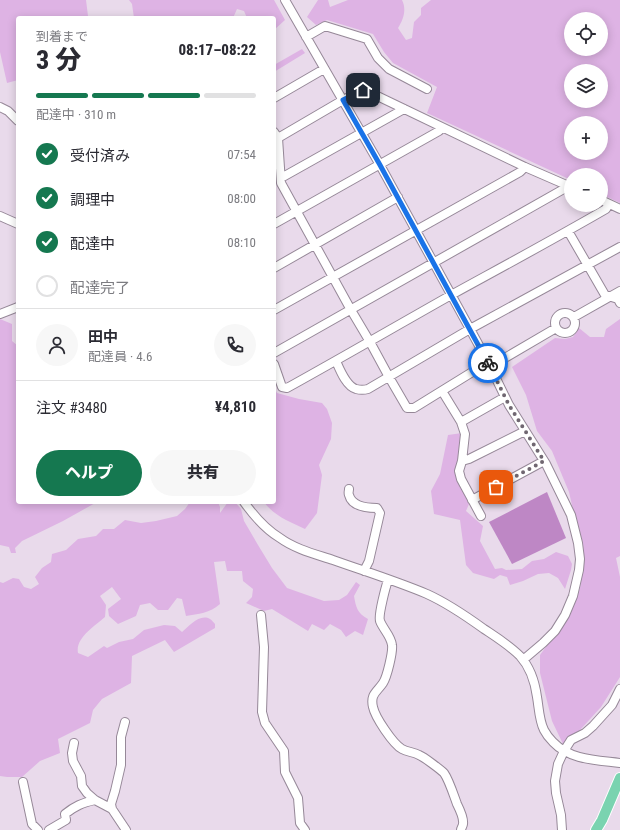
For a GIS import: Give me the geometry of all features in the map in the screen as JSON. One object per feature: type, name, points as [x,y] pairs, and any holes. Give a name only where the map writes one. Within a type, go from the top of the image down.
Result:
[{"type":"main road","points":[[596,830],[602,820],[620,778]]},
{"type":"street","points":[[285,0],[398,197],[489,364],[509,405],[544,461],[571,515],[578,543],[580,559],[580,570],[573,596],[565,615],[555,631],[523,660]]},
{"type":"street","points":[[306,37],[325,26],[367,39],[378,58],[389,69],[427,89]]},
{"type":"street","points":[[276,97],[324,69]]},
{"type":"street","points":[[556,328],[498,362],[482,366],[414,408],[407,408],[297,211],[279,182],[276,135],[363,90],[525,167],[564,183]]},
{"type":"street","points":[[0,107],[8,111],[16,119]]},
{"type":"street","points":[[279,182],[404,109]]},
{"type":"street","points":[[276,223],[380,165],[442,128]]},
{"type":"street","points":[[276,309],[520,172],[525,167]]},
{"type":"street","points":[[276,352],[564,189]]},
{"type":"street","points":[[276,267],[398,197]]},
{"type":"street","points":[[608,203],[620,209]]},
{"type":"street","points":[[276,370],[282,386],[287,388],[601,212]]},
{"type":"street","points":[[0,216],[16,223]]},
{"type":"street","points":[[568,231],[605,295],[618,299],[620,304]]},
{"type":"street","points":[[336,361],[347,383],[354,389],[368,389],[470,329],[620,247]]},
{"type":"street","points":[[574,318],[620,292]]},
{"type":"street","points":[[0,314],[16,308]]},
{"type":"street","points":[[568,312],[572,314],[576,322],[575,326],[570,332],[562,333],[556,328],[554,324],[555,320],[560,313],[568,312]]},
{"type":"street","points":[[442,391],[461,422],[465,434],[462,461],[459,471],[480,516]]},
{"type":"street","points":[[461,422],[505,397]]},
{"type":"street","points":[[462,461],[469,459],[525,431]]},
{"type":"street","points":[[472,500],[544,461]]},
{"type":"street","points":[[349,489],[349,495],[352,502],[359,506],[377,508],[380,513],[369,561],[364,571]]},
{"type":"street","points":[[246,504],[266,528],[294,546],[428,595],[450,607],[512,648],[523,660],[530,672],[536,691],[544,731],[557,746],[570,754],[586,759],[620,763]]},
{"type":"street","points":[[388,580],[379,612],[379,619],[391,639],[392,653],[384,683],[374,694],[372,699],[373,708],[381,724],[393,742],[402,749],[420,755],[444,773],[462,814],[463,824],[461,830]]},
{"type":"street","points":[[260,615],[264,647],[262,712],[265,724],[284,751],[285,772],[298,798],[300,823],[305,830]]},
{"type":"street","points":[[562,830],[555,781],[558,764],[571,740],[585,733],[593,726],[612,705],[620,689]]},
{"type":"street","points":[[125,722],[121,737],[122,766],[111,804],[112,809],[126,830]]},
{"type":"street","points":[[74,743],[72,753],[73,761],[81,776],[82,786],[94,800],[112,809]]},
{"type":"street","points":[[23,782],[32,824],[38,830]]},
{"type":"street","points":[[49,830],[66,820],[65,814],[72,808],[81,803],[94,800]]},
{"type":"shaded area","points":[[0,0],[86,0],[88,16],[16,16],[16,81],[7,83],[0,52]]},
{"type":"shaded area","points":[[129,0],[274,0],[285,20],[276,28],[276,16],[246,16],[244,11],[237,9],[234,16],[134,16],[132,4]]},
{"type":"shaded area","points":[[318,0],[328,0],[330,7],[348,0],[402,0],[404,15],[398,28],[406,40],[412,38],[414,22],[421,15],[421,8],[431,0],[620,0],[620,203],[608,197],[608,168],[564,168],[564,177],[427,113],[437,87],[393,63],[373,34],[327,20],[316,25],[307,17]]},
{"type":"shaded area","points":[[302,49],[305,53],[276,71],[276,64]]},
{"type":"shaded area","points":[[0,319],[12,324],[12,341],[16,344],[16,504],[93,504],[22,541],[15,548],[16,553],[11,553],[9,547],[0,545]]},
{"type":"shaded area","points":[[620,319],[620,556],[616,558],[620,577],[620,677],[601,707],[580,730],[563,744],[552,721],[540,673],[540,655],[569,615],[580,588],[584,561],[583,543],[569,492],[552,451],[537,431],[526,395],[512,367],[555,338],[565,339],[573,337],[579,328],[590,337],[604,337],[606,329]]},
{"type":"shaded area","points":[[276,391],[277,393],[299,399],[322,403],[327,409],[332,423],[331,439],[319,465],[322,475],[317,513],[305,529],[277,515],[266,504],[276,504]]},
{"type":"shaded area","points":[[462,433],[456,474],[469,504],[466,511],[483,526],[480,541],[495,569],[522,569],[532,561],[544,559],[556,552],[568,556],[572,564],[565,589],[558,578],[549,573],[538,574],[510,585],[507,577],[500,575],[494,579],[473,573],[466,565],[460,520],[434,514],[431,491],[440,474],[448,435]]},
{"type":"shaded area","points":[[547,492],[566,538],[512,564],[489,522]]},
{"type":"shaded area","points":[[189,504],[219,504],[220,513],[227,504],[237,504],[241,509],[244,521],[258,545],[272,568],[287,588],[324,601],[339,600],[347,595],[356,582],[360,585],[354,596],[355,603],[361,614],[368,619],[363,635],[355,631],[346,637],[341,630],[330,624],[324,630],[312,624],[308,631],[272,609],[264,611],[246,603],[252,597],[253,589],[243,581],[242,571],[227,571],[225,561],[214,562],[220,604],[199,614],[186,616],[182,599],[177,598],[168,610],[158,610],[150,603],[140,605],[136,616],[118,624],[109,616],[108,609],[121,599],[112,587],[100,596],[106,605],[105,617],[91,628],[83,637],[78,648],[78,653],[88,657],[104,646],[107,648],[119,642],[133,639],[144,630],[164,625],[175,626],[182,632],[195,621],[202,618],[211,620],[215,624],[215,628],[174,652],[165,640],[132,656],[131,683],[102,699],[93,710],[90,723],[58,739],[60,753],[40,761],[22,777],[0,776],[0,582],[3,583],[13,578],[19,579],[24,587],[31,589],[39,584],[35,577],[42,568],[51,562],[52,554],[66,550],[78,539],[96,536],[103,529],[114,529],[125,520],[141,523],[156,521],[177,516]]},
{"type":"way so far","points":[[488,363],[509,405],[544,461],[496,487]]},
{"type":"route","points":[[363,90],[343,100],[488,363]]}]
